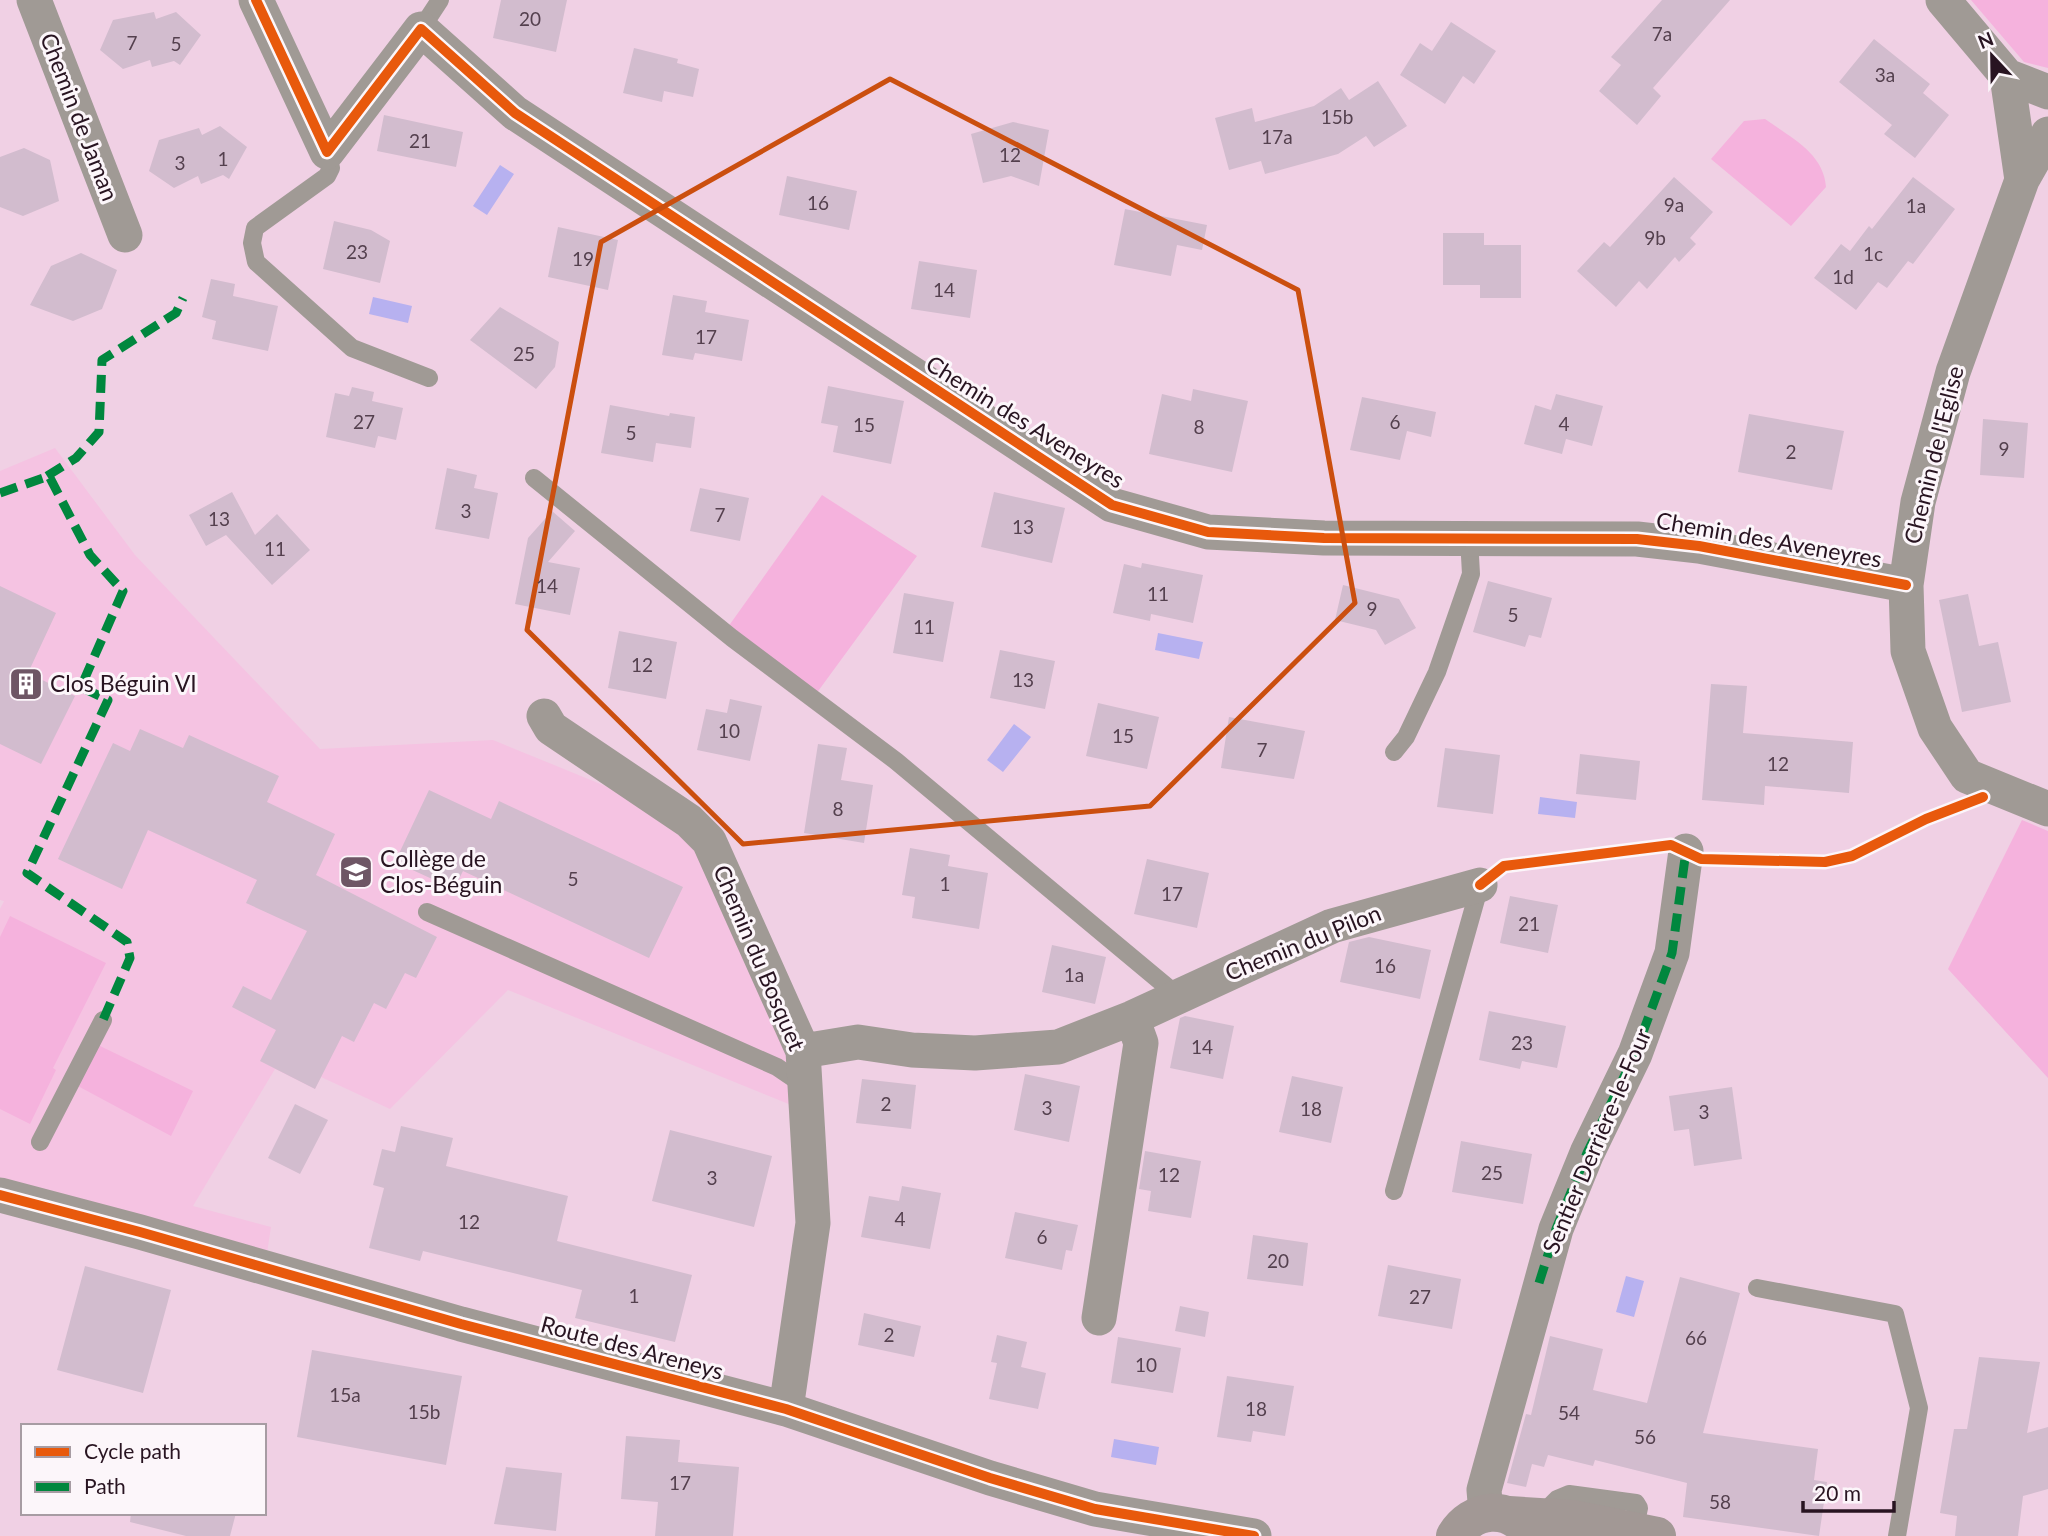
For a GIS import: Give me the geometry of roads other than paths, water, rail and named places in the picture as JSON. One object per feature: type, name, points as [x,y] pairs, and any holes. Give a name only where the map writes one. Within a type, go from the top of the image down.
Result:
[{"type":"main road","points":[[1488,1526],[1572,1519],[1630,1534]]},
{"type":"street","name":"Chemin de Jaman","points":[[34,0],[125,235]]},
{"type":"street","points":[[256,0],[327,152],[421,29]]},
{"type":"street","points":[[1943,0],[2007,76],[2048,92]]},
{"type":"street","name":"Chemin des Aveneyres","points":[[421,29],[515,113],[1112,505],[1208,531],[1324,538],[1650,540],[1699,546],[1906,585]]},
{"type":"street","points":[[2007,76],[2022,180]]},
{"type":"street","name":"Chemin de l'Eglise","points":[[2048,134],[2022,180],[1952,372],[1918,502],[1906,585],[1908,651],[1942,738],[1967,776],[2048,809]]},
{"type":"street","name":"Chemin du Bosquet","points":[[544,716],[551,728],[689,821],[709,841],[803,1051],[813,1223],[786,1409]]},
{"type":"street","name":"Sentier Derrière-le-Four","points":[[1488,1526],[1484,1490],[1556,1229],[1587,1153],[1635,1054],[1672,953],[1686,851]]},
{"type":"street","name":"Chemin du Pilon","points":[[803,1051],[858,1042],[912,1050],[975,1053],[1058,1047],[1132,1018],[1332,926],[1480,884]]},
{"type":"street","points":[[1100,1318],[1141,1042],[1132,1018]]},
{"type":"street","name":"Route des Areneys","points":[[0,1195],[461,1324],[786,1409],[990,1478],[1095,1509],[1254,1536]]},
{"type":"lane","points":[[421,29],[440,0]]},
{"type":"lane","points":[[327,152],[331,168],[327,176],[256,228],[252,243],[256,262],[352,348],[429,378]]},
{"type":"lane","points":[[534,478],[732,638],[896,761],[1178,996]]},
{"type":"lane","points":[[1394,752],[1418,716],[1437,673],[1471,574],[1469,538]]},
{"type":"lane","points":[[1394,1191],[1480,884]]},
{"type":"lane","points":[[427,912],[777,1067],[805,1086]]},
{"type":"lane","points":[[40,1142],[103,1020]]},
{"type":"lane","points":[[1757,1288],[1895,1314],[1919,1408],[1897,1536]]},
{"type":"place","name":"Clos Béguin VI","points":[[26,684]]},
{"type":"place","name":"Collège de Clos-Béguin","points":[[356,872]]}]
